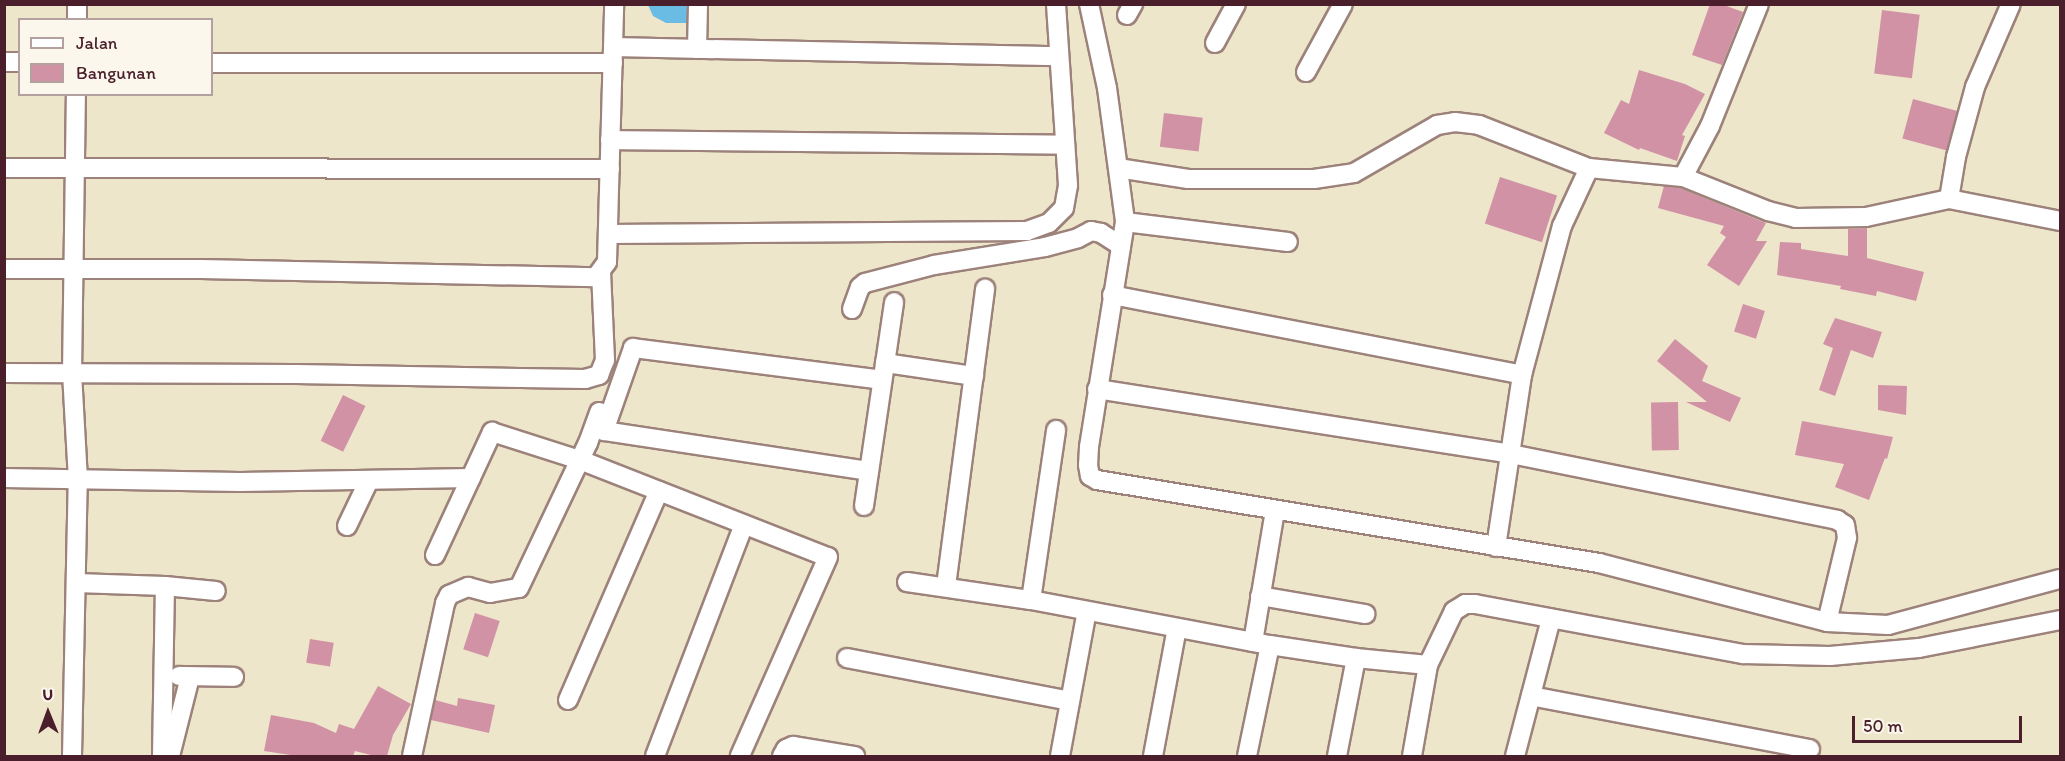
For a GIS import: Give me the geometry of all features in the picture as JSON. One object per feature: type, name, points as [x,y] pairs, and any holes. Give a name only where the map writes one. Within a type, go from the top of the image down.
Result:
[{"type":"street","points":[[4,373],[296,374],[585,379],[599,375],[605,360],[602,273],[607,262],[614,4]]},
{"type":"street","points":[[697,49],[698,4]]},
{"type":"street","points":[[608,234],[1028,231],[1049,224],[1064,208],[1068,185],[1056,4]]},
{"type":"street","points":[[1089,4],[1107,88],[1125,222],[1097,388],[1088,465],[1090,476],[1096,480],[1599,563],[1827,622],[1888,625],[2061,579]]},
{"type":"street","points":[[1215,43],[1236,4]]},
{"type":"street","points":[[1306,72],[1343,4]]},
{"type":"street","points":[[1683,177],[1710,126],[1759,4]]},
{"type":"street","points":[[1948,199],[1956,157],[1975,87],[2011,4]]},
{"type":"street","points":[[213,63],[613,55],[697,49],[1059,56]]},
{"type":"street","points":[[72,756],[78,480],[72,374],[76,96]]},
{"type":"street","points":[[1118,168],[1188,179],[1314,179],[1354,173],[1437,125],[1455,122],[1479,125],[1589,168],[1683,177],[1768,211],[1796,218],[1866,217],[1948,199],[2061,221]]},
{"type":"street","points":[[610,140],[1065,145]]},
{"type":"street","points":[[4,168],[610,170]]},
{"type":"street","points":[[1496,547],[1522,375],[1562,226],[1589,168]]},
{"type":"street","points":[[1125,222],[1288,242]]},
{"type":"street","points":[[852,309],[860,287],[866,283],[934,265],[1018,252],[1078,238],[1091,231],[1101,233],[1121,246]]},
{"type":"street","points":[[4,269],[213,269],[596,277],[602,273]]},
{"type":"street","points":[[946,586],[985,289]]},
{"type":"street","points":[[1112,295],[1522,375]]},
{"type":"street","points":[[864,506],[894,302]]},
{"type":"street","points":[[869,471],[604,431],[633,348],[884,371],[974,376]]},
{"type":"street","points":[[412,756],[449,595],[468,587],[490,592],[519,588],[580,460],[609,384]]},
{"type":"street","points":[[1097,388],[1511,454],[1837,520],[1845,525],[1847,538],[1827,622]]},
{"type":"street","points":[[1031,600],[1056,430]]},
{"type":"street","points":[[435,555],[492,432],[580,460],[828,556],[740,756]]},
{"type":"street","points":[[4,477],[240,482],[471,478]]},
{"type":"street","points":[[347,526],[369,480]]},
{"type":"street","points":[[568,700],[659,491]]},
{"type":"street","points":[[1247,756],[1261,644],[1260,596],[1275,510]]},
{"type":"street","points":[[655,756],[744,524]]},
{"type":"street","points":[[907,582],[1031,600],[1261,644],[1356,658],[1428,664]]},
{"type":"street","points":[[76,583],[165,586],[216,591]]},
{"type":"street","points":[[162,756],[165,586]]},
{"type":"street","points":[[1260,596],[1365,614]]},
{"type":"street","points":[[1412,756],[1428,664],[1459,606],[1475,604],[1743,654],[1830,656],[1920,648],[2061,620]]},
{"type":"street","points":[[1060,756],[1087,611]]},
{"type":"street","points":[[1515,756],[1551,619]]},
{"type":"street","points":[[1154,756],[1177,628]]},
{"type":"street","points":[[847,658],[1070,701]]},
{"type":"street","points":[[1337,756],[1356,658]]},
{"type":"street","points":[[164,676],[234,678]]},
{"type":"street","points":[[170,756],[190,677]]},
{"type":"street","points":[[1531,696],[1810,749]]},
{"type":"street","points":[[782,756],[786,749],[793,746],[855,756]]},
{"type":"water","points":[[648,5],[690,5],[688,23],[666,23],[653,16]]},
{"type":"building","points":[[1710,4],[1721,4],[1743,12],[1722,65],[1692,55]]},
{"type":"building","points":[[1882,10],[1920,15],[1912,78],[1874,74]]},
{"type":"building","points":[[1639,70],[1685,84],[1705,94],[1682,135],[1685,136],[1677,161],[1640,148],[1639,150],[1604,133],[1621,100],[1629,104]]},
{"type":"building","points":[[1913,99],[1957,111],[1947,151],[1902,139]]},
{"type":"building","points":[[1164,113],[1203,118],[1199,151],[1160,147]]},
{"type":"building","points":[[1500,177],[1557,196],[1542,242],[1485,224]]},
{"type":"building","points":[[1664,186],[1680,188],[1766,223],[1756,241],[1767,241],[1739,286],[1707,265],[1726,237],[1720,233],[1724,226],[1658,208]]},
{"type":"building","points":[[1867,228],[1867,258],[1924,272],[1916,301],[1877,291],[1876,296],[1840,289],[1841,286],[1777,275],[1780,242],[1801,243],[1801,249],[1848,256],[1848,229]]},
{"type":"building","points":[[1743,304],[1765,311],[1756,339],[1734,332]]},
{"type":"building","points":[[1835,318],[1882,332],[1873,358],[1851,350],[1835,396],[1819,390],[1833,348],[1823,344]]},
{"type":"building","points":[[1675,339],[1708,366],[1702,381],[1741,398],[1730,422],[1686,402],[1707,402],[1657,361]]},
{"type":"building","points":[[1878,385],[1907,386],[1906,415],[1878,410]]},
{"type":"building","points":[[343,395],[365,406],[343,452],[321,441]]},
{"type":"building","points":[[1651,402],[1678,402],[1679,450],[1652,450]]},
{"type":"building","points":[[1802,421],[1893,437],[1887,459],[1885,458],[1869,500],[1835,487],[1844,464],[1795,455]]},
{"type":"building","points":[[475,613],[500,621],[488,657],[463,649]]},
{"type":"building","points":[[310,639],[334,643],[330,666],[306,663]]},
{"type":"building","points":[[378,686],[411,704],[393,735],[387,756],[375,756],[355,751],[353,756],[297,756],[264,751],[271,715],[314,723],[336,733],[339,724],[354,729]]},
{"type":"building","points":[[458,698],[495,705],[489,733],[431,720],[435,700],[457,706]]}]
